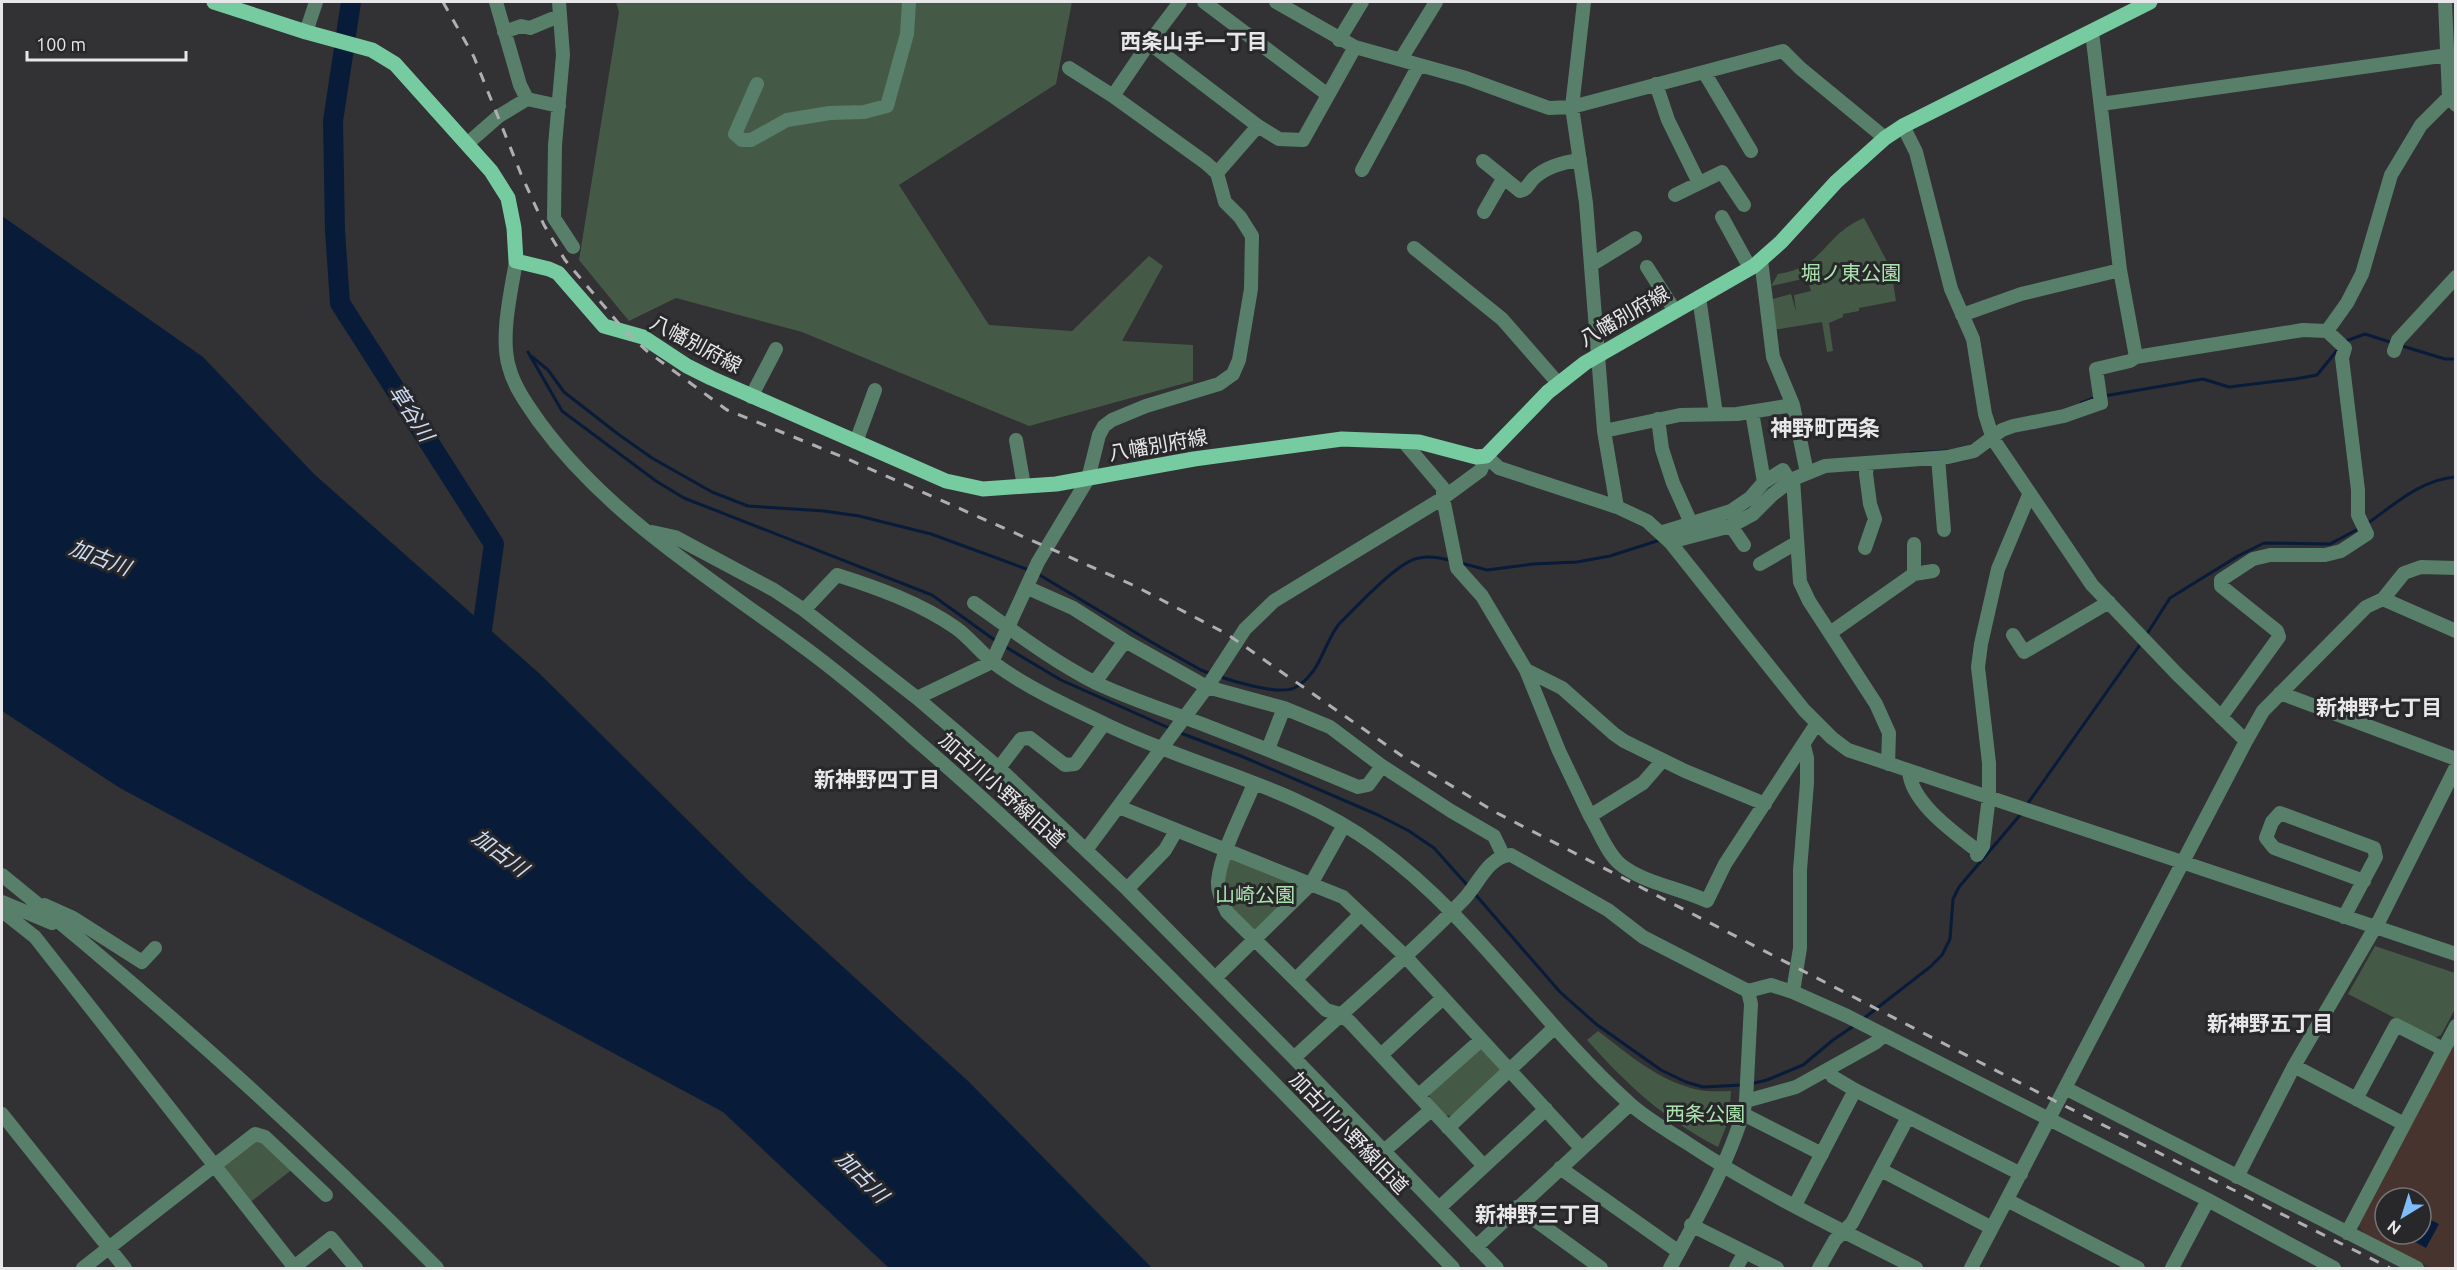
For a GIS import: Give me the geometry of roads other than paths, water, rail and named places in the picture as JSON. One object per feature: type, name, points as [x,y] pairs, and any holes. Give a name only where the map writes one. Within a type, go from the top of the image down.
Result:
[{"type":"main road","points":[[214,2],[306,33],[372,50],[395,64],[468,143],[491,171],[508,198],[514,228],[516,261]]},
{"type":"main road","name":"八幡別府線","points":[[516,261],[558,273],[604,326],[643,336],[687,366],[751,397],[946,481],[983,489],[1088,479],[1194,459],[1342,438],[1419,442],[1476,457],[1486,456],[1558,383],[1585,363],[1756,264],[1836,182],[1885,138],[1903,126],[2150,2]]},
{"type":"street","points":[[306,33],[316,2]]},
{"type":"street","points":[[496,2],[527,99]]},
{"type":"street","points":[[559,2],[563,55],[555,145],[554,218],[573,247]]},
{"type":"street","points":[[757,84],[735,134],[742,140],[751,140],[787,120],[830,113],[864,112],[887,106],[907,34],[909,2]]},
{"type":"street","points":[[1113,96],[1180,2]]},
{"type":"street","points":[[1204,2],[1328,95]]},
{"type":"street","points":[[1340,40],[1362,2]]},
{"type":"street","points":[[1401,59],[1436,2]]},
{"type":"street","points":[[1584,2],[1572,107],[1591,265],[1604,431],[1617,507]]},
{"type":"street","points":[[2221,717],[2278,637],[2277,631],[2222,586],[2221,580],[2253,560],[2270,555],[2325,555],[2341,551],[2367,534],[2358,515],[2358,490],[2342,358],[2336,340],[2347,303],[2362,274],[2391,175],[2421,126],[2452,101],[2445,2]]},
{"type":"street","points":[[1282,3],[1355,47],[1466,78],[1549,108],[1572,107],[1784,51],[1800,68],[1885,138]]},
{"type":"street","points":[[504,32],[521,26],[530,28],[559,16]]},
{"type":"street","points":[[2092,32],[2120,270],[2136,357]]},
{"type":"street","points":[[1149,43],[1258,126],[1279,139],[1303,140],[1355,47]]},
{"type":"street","points":[[2101,104],[2448,56]]},
{"type":"street","points":[[1362,170],[1419,65]]},
{"type":"street","points":[[917,698],[993,659],[1028,588],[1038,562],[1088,479],[1099,435],[1104,426],[1112,420],[1146,406],[1219,384],[1233,374],[1239,360],[1251,288],[1252,236],[1240,217],[1225,202],[1217,173],[1113,96],[1069,68]]},
{"type":"street","points":[[1704,72],[1751,151]]},
{"type":"street","points":[[1656,84],[1668,120],[1699,183]]},
{"type":"street","points":[[468,143],[499,116],[527,99],[559,106]]},
{"type":"street","points":[[1217,173],[1258,126]]},
{"type":"street","points":[[1903,126],[1916,152],[1944,267],[1973,339],[1985,414],[1993,439],[2092,585],[2246,741]]},
{"type":"street","points":[[1483,161],[1503,179],[1520,191],[1524,191],[1534,178],[1563,162],[1580,160]]},
{"type":"street","points":[[1676,195],[1722,172],[1744,205]]},
{"type":"street","points":[[1484,212],[1503,179]]},
{"type":"street","points":[[1722,217],[1756,264],[1773,357],[1793,405],[1805,467]]},
{"type":"street","points":[[1591,265],[1635,238]]},
{"type":"street","points":[[1414,248],[1502,319],[1558,383]]},
{"type":"street","name":"加古川小野線旧道","points":[[516,261],[506,324],[508,366],[536,416],[569,458],[608,498],[648,531],[697,571],[843,677],[1003,816],[1138,944],[1453,1269]]},
{"type":"street","points":[[1647,267],[1675,311]]},
{"type":"street","points":[[1962,315],[2021,294],[2120,270]]},
{"type":"street","points":[[2396,345],[2456,278]]},
{"type":"street","points":[[1699,297],[1716,414]]},
{"type":"street","points":[[1665,537],[1731,526],[1753,514],[1805,467],[1938,458],[1974,451],[1993,439],[2002,430],[2064,416],[2101,403],[2097,369],[2130,361],[2136,357],[2303,330],[2336,340]]},
{"type":"street","points":[[751,397],[776,349]]},
{"type":"street","points":[[856,442],[875,390]]},
{"type":"street","points":[[1604,431],[1680,415],[1752,412],[1793,405]]},
{"type":"street","points":[[1752,412],[1764,482]]},
{"type":"street","points":[[1658,419],[1662,449],[1673,483],[1691,523]]},
{"type":"street","points":[[1016,440],[1024,486]]},
{"type":"street","points":[[1403,441],[1443,488],[1457,568],[1482,596],[1526,670],[1559,751],[1590,816],[1621,865],[1666,886],[1683,890],[1707,901],[1725,864],[1817,723]]},
{"type":"street","points":[[1086,850],[1209,685],[1245,629],[1274,601],[1443,498],[1481,470],[1486,456],[1500,468],[1617,507],[1647,521],[1665,537],[1804,710],[1848,750],[2456,954]]},
{"type":"street","points":[[1938,458],[1936,514],[1944,530]]},
{"type":"street","points":[[1865,548],[1875,519],[1869,494],[1867,463]]},
{"type":"street","points":[[1665,537],[1691,523],[1731,511],[1742,505],[1764,482],[1783,470],[1791,481],[1800,582],[1809,601],[1876,705],[1890,733],[1888,764]]},
{"type":"street","points":[[1909,771],[1910,782],[1916,795],[1978,853],[1983,846],[1989,796],[1989,763],[1978,667],[1981,644],[1998,569],[2029,495]]},
{"type":"street","points":[[1731,526],[1744,545]]},
{"type":"street","points":[[648,531],[675,537],[774,590],[804,610],[917,698],[999,768],[1127,889],[1497,1269]]},
{"type":"street","points":[[1760,564],[1796,543]]},
{"type":"street","points":[[1914,544],[1914,574]]},
{"type":"street","points":[[1971,1269],[2263,711],[2366,607],[2384,599],[2404,573],[2421,567],[2456,568]]},
{"type":"street","points":[[1830,633],[1914,574],[1933,571]]},
{"type":"street","points":[[804,610],[837,575],[894,594],[956,628],[993,659],[1042,692],[1104,724],[1294,800],[1344,825],[1377,846],[1419,880],[1630,1104],[1722,1165],[1916,1269]]},
{"type":"street","points":[[1028,588],[1073,608],[1125,641],[1209,685],[1284,708],[1330,727],[1382,766],[1494,836],[1503,855]]},
{"type":"street","points":[[2384,599],[2456,632]]},
{"type":"street","points":[[2013,635],[2024,652],[2109,602]]},
{"type":"street","points":[[974,603],[1008,628],[1095,682],[1185,718],[1268,749],[1358,787],[1368,785],[1382,766]]},
{"type":"street","points":[[1095,682],[1125,641]]},
{"type":"street","points":[[1526,670],[1562,688],[1619,738],[1663,760],[1765,804]]},
{"type":"street","points":[[2280,693],[2456,759]]},
{"type":"street","points":[[1268,749],[1284,708]]},
{"type":"street","points":[[999,768],[1021,739],[1030,738],[1065,765],[1075,764],[1104,724]]},
{"type":"street","points":[[1793,992],[1800,948],[1800,870],[1807,783],[1807,758],[1804,746]]},
{"type":"street","points":[[1590,816],[1644,783],[1663,760]]},
{"type":"street","points":[[2237,1177],[2294,1066],[2375,928],[2456,767]]},
{"type":"street","points":[[1254,784],[1227,851],[1218,882],[1220,896],[1227,912],[1326,1010],[1340,1014],[1484,1166]]},
{"type":"street","points":[[1119,807],[1343,897],[1404,955],[1581,1148]]},
{"type":"street","points":[[2344,917],[2364,881],[2376,857],[2374,848],[2280,813],[2272,822],[2266,838],[2274,848],[2364,881]]},
{"type":"street","points":[[1215,978],[1311,884],[1344,825]]},
{"type":"street","points":[[1127,889],[1165,850],[1176,831]]},
{"type":"street","points":[[1294,1058],[1451,912],[1493,861],[1503,855],[1511,855],[1608,909],[1643,937],[1748,991],[1766,984],[1793,992],[1847,1016],[2208,1200],[2334,1269]]},
{"type":"street","points":[[2,875],[167,1014],[260,1098],[387,1218],[437,1269]]},
{"type":"street","points":[[31,899],[73,918],[142,962],[155,948]]},
{"type":"street","points":[[2,902],[48,922],[60,924]]},
{"type":"street","points":[[2,911],[35,937],[295,1268],[331,1239],[356,1269]]},
{"type":"street","points":[[1296,979],[1361,914]]},
{"type":"street","points":[[1670,1269],[1722,1165],[1744,1107],[1751,1004],[1748,991]]},
{"type":"street","points":[[1381,1055],[1443,998]]},
{"type":"street","points":[[2356,1099],[2396,1025],[2444,1049]]},
{"type":"street","points":[[2348,1233],[2456,1026]]},
{"type":"street","points":[[1449,1128],[1512,1071],[1555,1027]]},
{"type":"street","points":[[1744,1107],[1796,1087],[1875,1043],[1884,1035]]},
{"type":"street","points":[[1419,1095],[1481,1040]]},
{"type":"street","points":[[2294,1066],[2404,1124]]},
{"type":"street","points":[[1829,1070],[1833,1077],[1855,1090],[2021,1174]]},
{"type":"street","points":[[2065,1088],[2417,1269]]},
{"type":"street","points":[[1795,1205],[1855,1090]]},
{"type":"street","points":[[1476,1247],[1630,1104]]},
{"type":"street","points":[[1744,1107],[1822,1154]]},
{"type":"street","points":[[1439,1208],[1546,1109]]},
{"type":"street","points":[[1384,1151],[1431,1110]]},
{"type":"street","points":[[2,1114],[125,1269]]},
{"type":"street","points":[[1819,1269],[1835,1240],[1852,1223],[1908,1117]]},
{"type":"street","points":[[83,1269],[255,1134],[260,1134],[326,1195]]},
{"type":"street","points":[[1560,1168],[1679,1252]]},
{"type":"street","points":[[1881,1170],[1992,1228]]},
{"type":"street","points":[[2007,1200],[2138,1269]]},
{"type":"street","points":[[2172,1269],[2208,1200]]},
{"type":"street","points":[[1517,1207],[1601,1269]]},
{"type":"street","points":[[1692,1225],[1777,1269]]},
{"type":"street","points":[[1736,1269],[1745,1252]]},
{"type":"water","name":"加古川","points":[[2,216],[203,357],[314,474],[540,674],[748,880],[968,1081],[1152,1268],[889,1268],[723,1112],[120,788],[2,711]]},
{"type":"water","points":[[2433,1221],[2439,1224],[2433,1235]]},
{"type":"waterway","name":"草谷川","points":[[351,2],[333,121],[335,231],[340,303],[494,544],[479,651]]},
{"type":"waterway","points":[[2346,341],[2365,334],[2393,343]]},
{"type":"waterway","points":[[2399,345],[2445,359],[2456,359]]},
{"type":"waterway","points":[[2104,396],[2203,379],[2229,387],[2317,375],[2339,348]]},
{"type":"waterway","points":[[528,352],[562,411],[656,481],[684,498],[932,595],[996,641]]},
{"type":"waterway","points":[[531,356],[548,370],[564,392],[618,434],[652,458],[712,492],[748,506],[824,511],[859,516],[931,534],[1029,570]]},
{"type":"waterway","points":[[2081,403],[2097,397]]},
{"type":"waterway","points":[[1911,453],[1947,451]]},
{"type":"waterway","points":[[2368,523],[2420,487],[2456,477]]},
{"type":"waterway","points":[[2145,637],[2170,598],[2238,556],[2264,543],[2330,544],[2360,528]]},
{"type":"waterway","points":[[1461,563],[1487,570],[1533,564],[1577,562],[1610,556],[1660,540]]},
{"type":"waterway","points":[[1221,677],[1268,689],[1294,688],[1313,671],[1339,624],[1397,569],[1415,559],[1424,557],[1452,561]]},
{"type":"waterway","points":[[1038,574],[1153,643],[1211,674]]},
{"type":"waterway","points":[[2026,806],[2142,642]]},
{"type":"waterway","points":[[1004,646],[1061,680],[1169,728]]},
{"type":"waterway","points":[[1178,732],[1241,756],[1378,815],[1409,831],[1434,848],[1468,886]]},
{"type":"waterway","points":[[1863,1019],[1942,955],[1950,939],[1953,899],[1959,887],[2021,814]]},
{"type":"waterway","points":[[1474,893],[1560,992],[1596,1024],[1661,1070],[1686,1082],[1703,1087],[1743,1085]]},
{"type":"waterway","points":[[1750,1084],[1767,1080],[1803,1065],[1855,1025]]},
{"type":"railway","points":[[443,2],[474,57],[521,174],[544,225],[565,260],[626,332],[648,352],[727,410],[843,457],[1135,586],[1227,634],[1405,758],[1497,813],[2057,1102],[2390,1268]]},
{"type":"district","name":"西条山手一丁目","points":[[1194,42]]},
{"type":"district","name":"神野町西条","points":[[1825,428]]},
{"type":"district","name":"新神野七丁目","points":[[2379,708]]},
{"type":"district","name":"新神野四丁目","points":[[877,780]]},
{"type":"district","name":"新神野五丁目","points":[[2270,1024]]},
{"type":"district","name":"新神野三丁目","points":[[1538,1215]]},
{"type":"park label","name":"堀ノ東公園","points":[[1851,273]]},
{"type":"park label","name":"山崎公園","points":[[1255,895]]},
{"type":"park label","name":"西条公園","points":[[1705,1114]]}]
